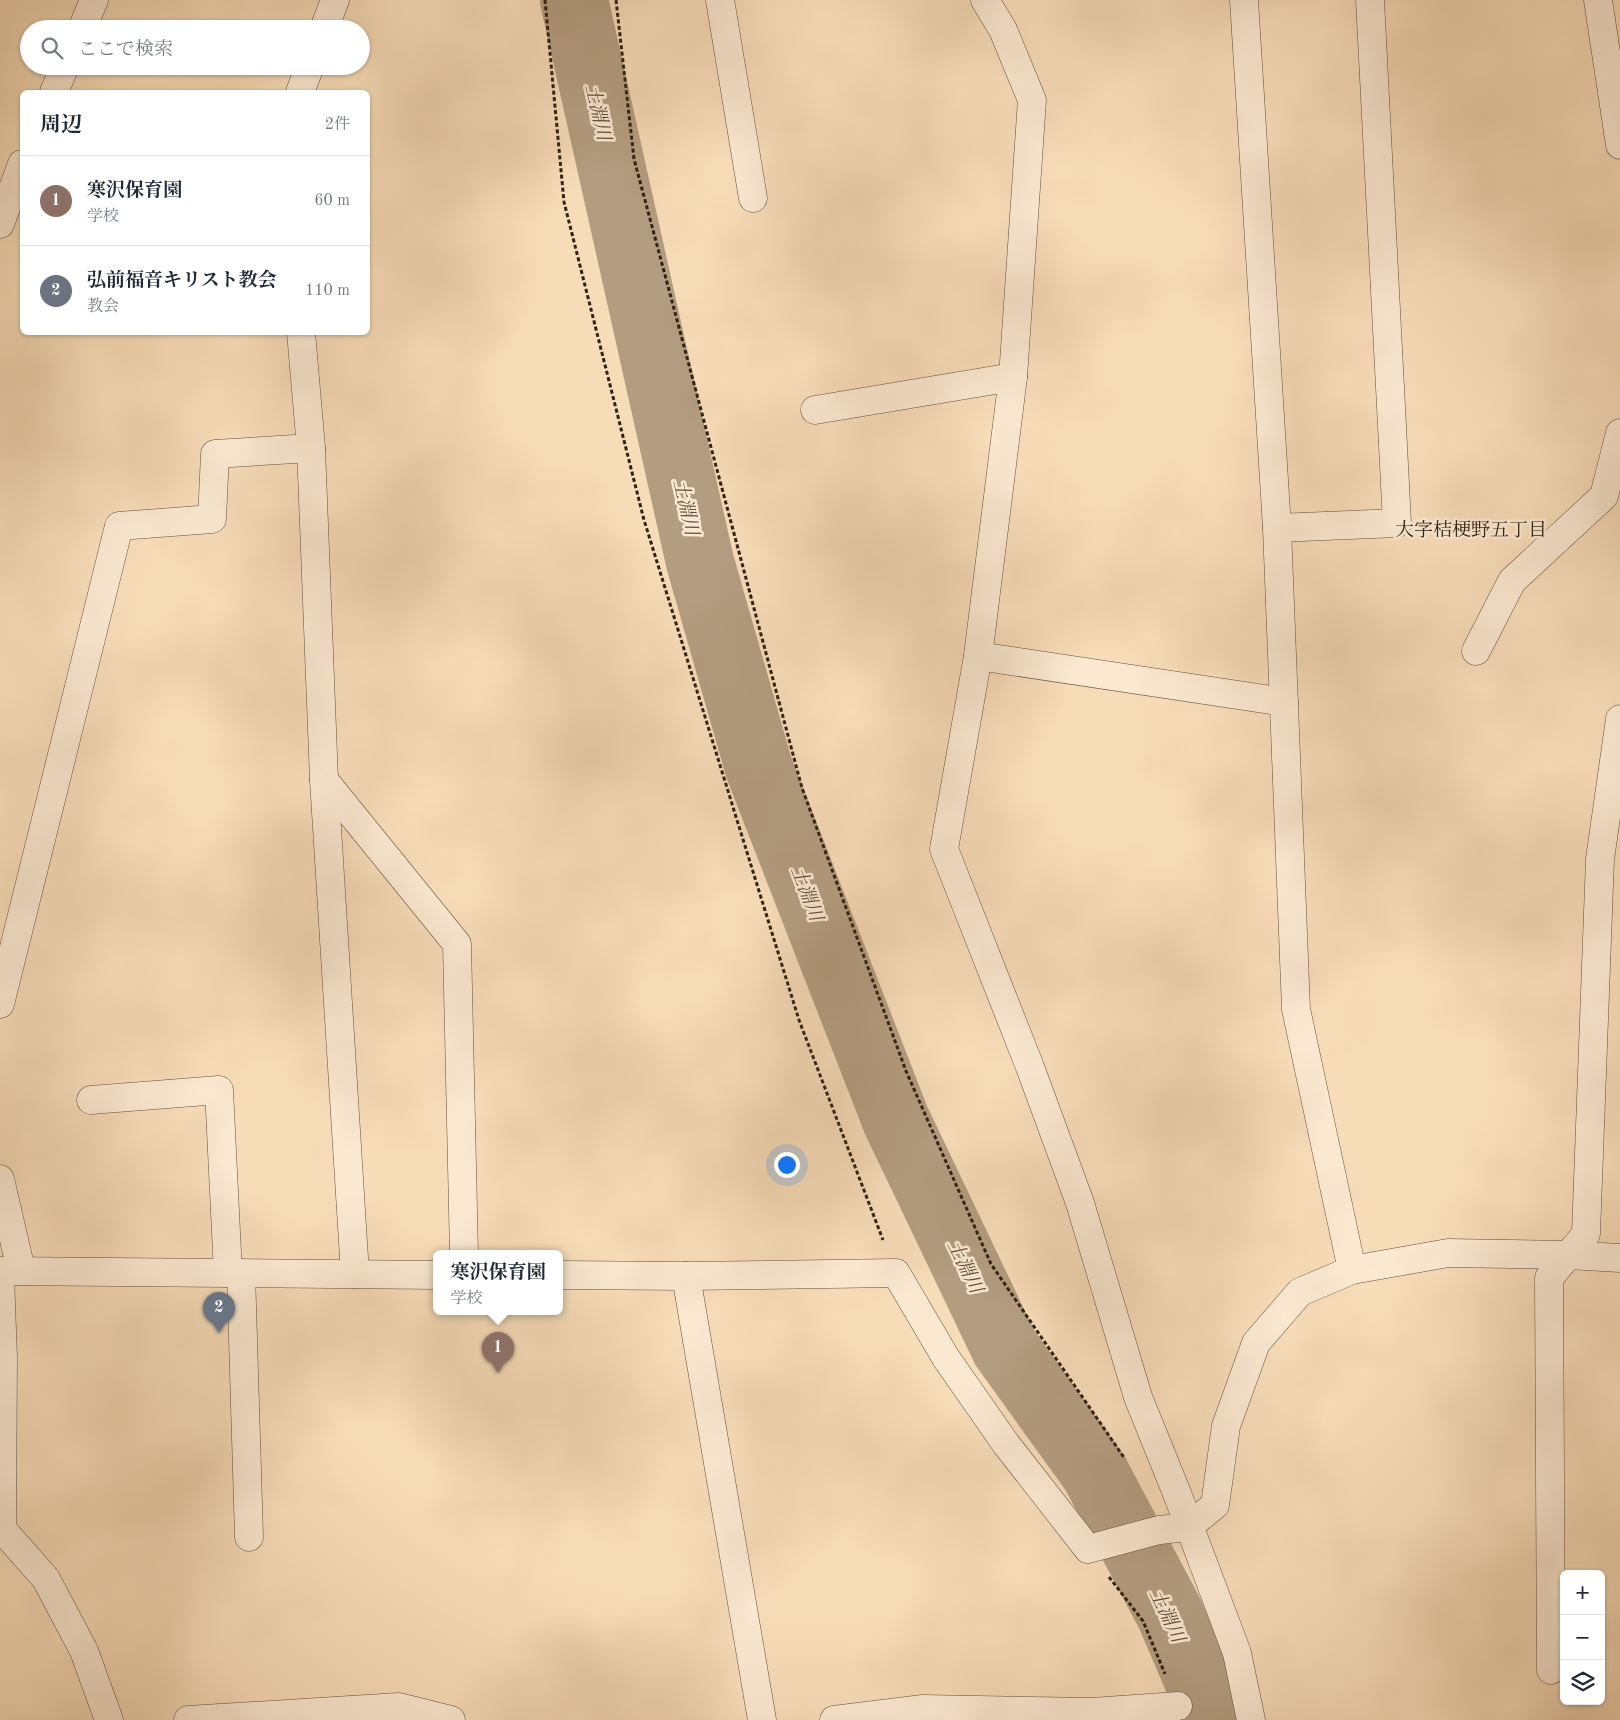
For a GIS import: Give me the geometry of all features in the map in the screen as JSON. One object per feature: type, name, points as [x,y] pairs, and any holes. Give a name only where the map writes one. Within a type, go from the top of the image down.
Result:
[{"type":"street","points":[[86,20],[94,0]]},
{"type":"street","points":[[327,20],[335,0]]},
{"type":"street","points":[[720,0],[753,198]]},
{"type":"street","points":[[985,0],[1003,30],[1032,100],[1013,377],[978,656],[944,849],[1030,1067],[1080,1203],[1138,1397],[1178,1496],[1188,1527],[1237,1653],[1251,1720]]},
{"type":"street","points":[[1244,0],[1277,528],[1296,1009],[1352,1270]]},
{"type":"street","points":[[1277,528],[1397,523],[1370,0]]},
{"type":"street","points":[[1598,0],[1620,145]]},
{"type":"street","points":[[55,90],[61,75]]},
{"type":"street","points":[[301,90],[307,75]]},
{"type":"street","points":[[0,224],[20,169]]},
{"type":"street","points":[[302,335],[311,448],[324,780],[355,1274]]},
{"type":"street","points":[[815,410],[1013,377]]},
{"type":"street","points":[[1476,651],[1512,582],[1612,495],[1620,433]]},
{"type":"street","points":[[0,1004],[120,526],[212,518],[215,454],[311,448]]},
{"type":"street","points":[[978,656],[1284,702]]},
{"type":"street","points":[[1551,1670],[1549,1278],[1586,1234],[1600,859],[1620,720]]},
{"type":"street","points":[[324,780],[457,944],[464,1250]]},
{"type":"street","points":[[90,1100],[219,1090],[234,1273],[249,1537]]},
{"type":"street","points":[[0,1179],[7,1272],[3,1358],[2,1529],[46,1579],[84,1651],[109,1720]]},
{"type":"street","points":[[563,1275],[686,1276],[896,1273],[946,1358],[1006,1444],[1094,1547],[1159,1530],[1188,1527],[1215,1505],[1226,1426],[1256,1343],[1300,1292],[1352,1270],[1448,1254],[1568,1255],[1620,1258]]},
{"type":"street","points":[[7,1272],[433,1274]]},
{"type":"street","points":[[686,1276],[762,1720]]},
{"type":"street","points":[[834,1720],[923,1709],[1092,1712],[1178,1706]]},
{"type":"street","points":[[188,1720],[399,1707],[451,1720]]},
{"type":"path","points":[[546,0],[564,202],[644,520],[799,1020],[896,1273]]},
{"type":"path","points":[[616,0],[634,159],[802,788],[906,1071],[991,1264],[1130,1467]]},
{"type":"path","points":[[1094,1547],[1144,1621],[1178,1706]]},
{"type":"waterway","name":"土淵川","points":[[574,0],[700,562],[759,768],[896,1120],[1005,1348],[1095,1473],[1170,1614],[1214,1717],[1213,1720]]},
{"type":"place","name":"弘前福音キリスト教会","points":[[219,1333]]},
{"type":"place","name":"寒沢保育園","points":[[498,1373]]},
{"type":"district","name":"大字桔梗野五丁目","points":[[1471,529]]}]
